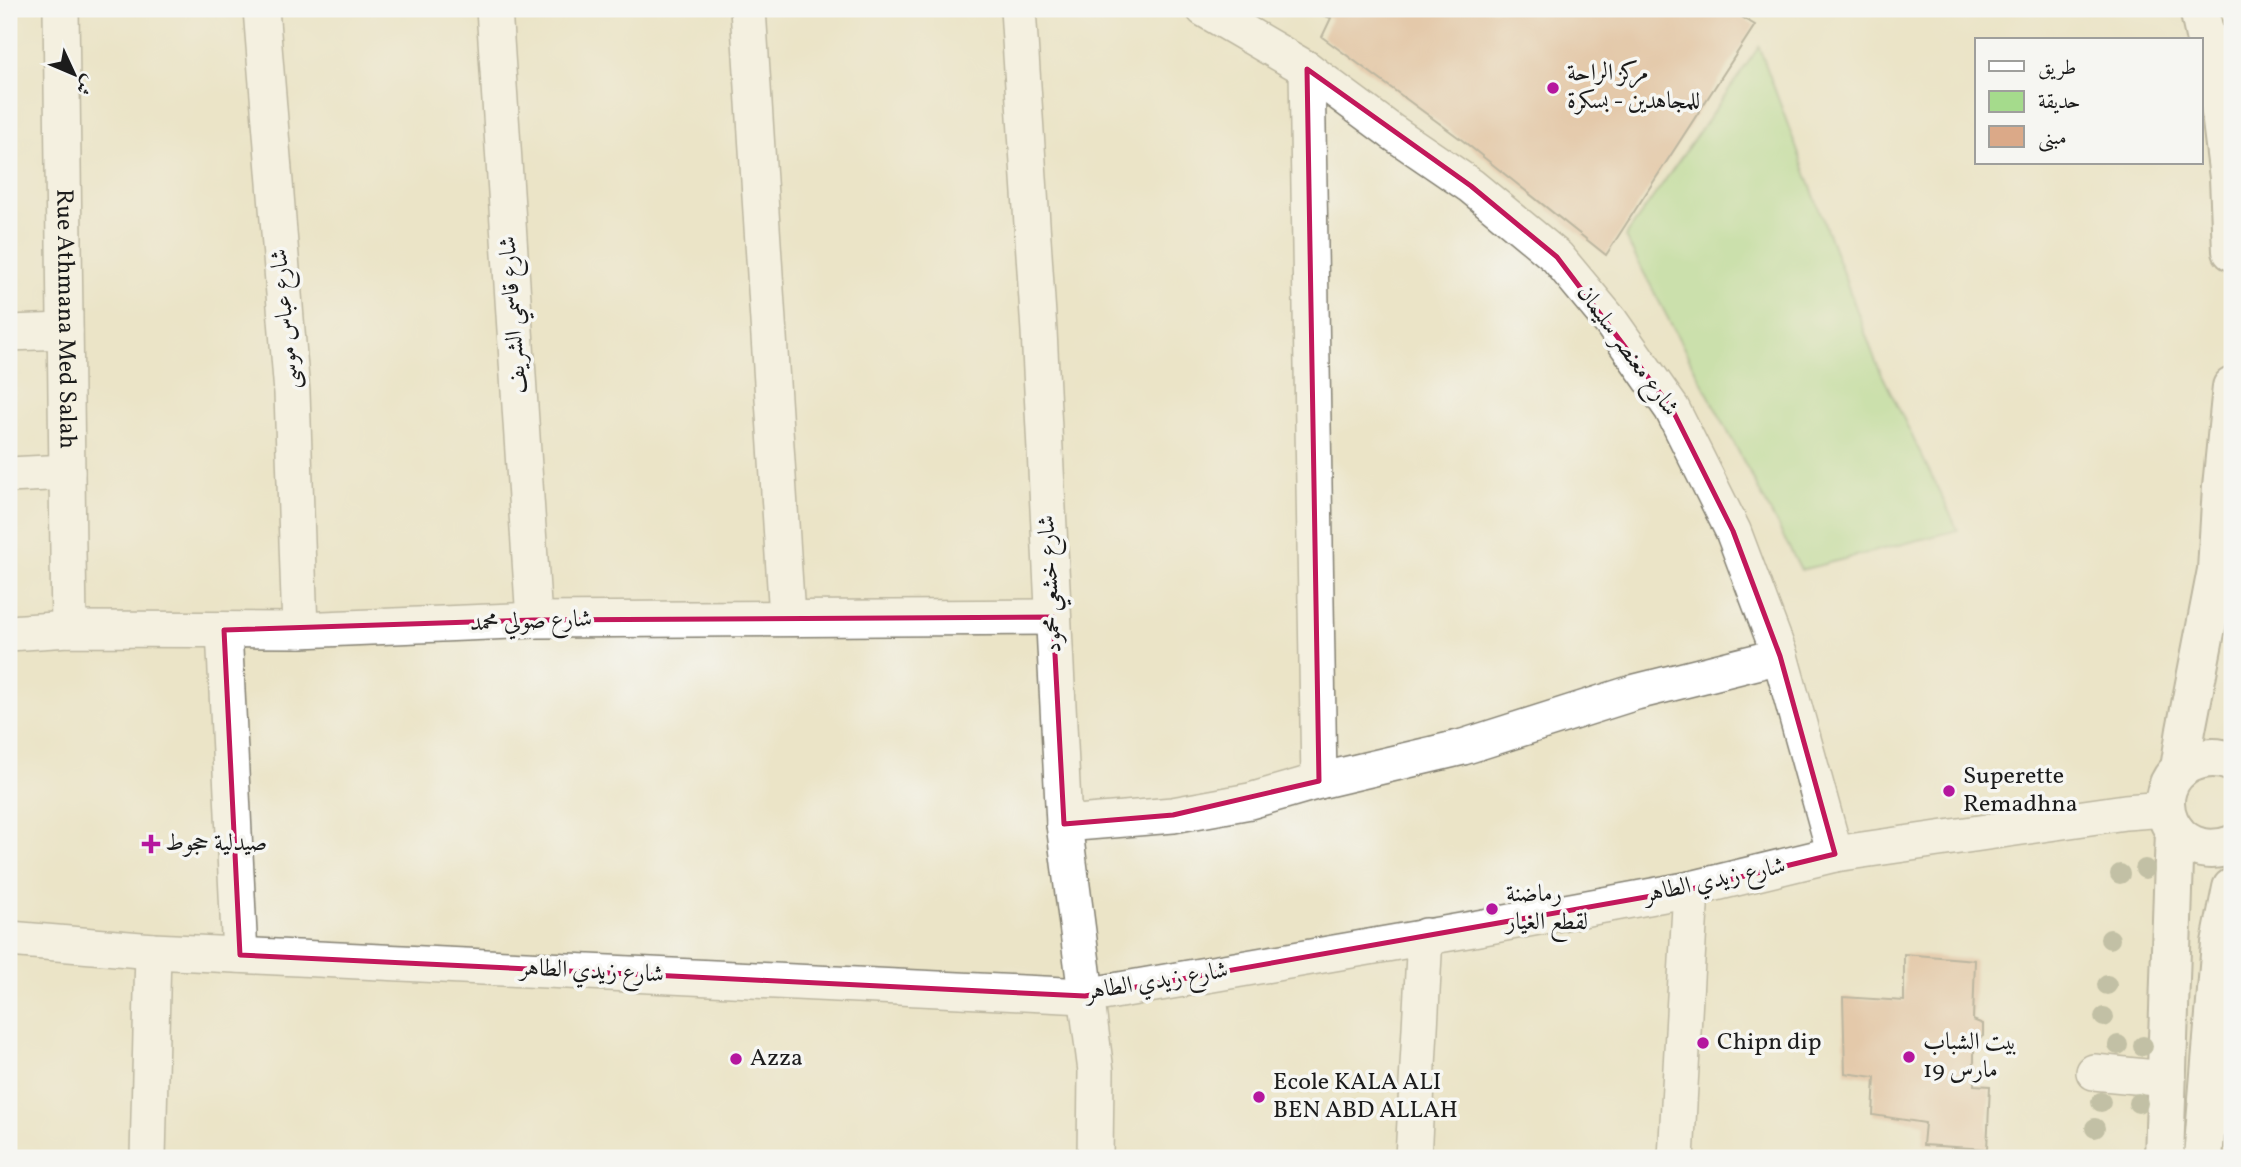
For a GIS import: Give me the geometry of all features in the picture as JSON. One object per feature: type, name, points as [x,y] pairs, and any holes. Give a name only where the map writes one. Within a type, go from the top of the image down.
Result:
[{"type":"main road","points":[[2199,9],[2220,105],[2229,178],[2232,251]]},
{"type":"main road","points":[[2164,1158],[2170,820],[2168,789],[2180,769],[2217,570],[2232,387]]},
{"type":"main road","points":[[2180,769],[2200,759],[2215,757],[2232,762]]},
{"type":"main road","points":[[2170,820],[2187,843],[2201,849],[2232,845]]},
{"type":"main road","points":[[2203,1158],[2221,943],[2232,888]]},
{"type":"street","name":"Rue Athmana Med Salah","points":[[61,9],[69,629]]},
{"type":"street","name":"شارع عباس موسى","points":[[261,9],[292,393],[300,630]]},
{"type":"street","name":"شارع قاسمي الشريف","points":[[494,9],[534,621]]},
{"type":"street","points":[[748,9],[787,617]]},
{"type":"street","name":"شارع خشعي محمود","points":[[1018,9],[1039,331],[1064,824],[1096,1070],[1095,1158]]},
{"type":"street","name":"شارع معنصر سليمان","points":[[1204,9],[1307,69],[1471,187],[1557,257],[1611,322],[1671,409],[1733,531],[1780,656],[1835,854]]},
{"type":"street","points":[[1307,69],[1319,781]]},
{"type":"street","points":[[9,333],[65,331]]},
{"type":"street","points":[[9,475],[67,472]]},
{"type":"street","name":"شارع صولي محمد","points":[[9,633],[69,629],[300,630],[534,621],[787,617],[1053,617]]},
{"type":"street","points":[[224,630],[240,955]]},
{"type":"street","points":[[1064,824],[1173,815],[1250,801],[1319,781],[1463,747],[1636,692],[1780,656]]},
{"type":"street","name":"شارع زيدي الطاهر","points":[[9,939],[153,951],[1085,996],[1473,929],[1691,888],[1835,854],[2125,812],[2170,820]]},
{"type":"street","points":[[1676,1158],[1691,888]]},
{"type":"street","points":[[1413,1158],[1424,936]]},
{"type":"street","points":[[148,1158],[153,951]]},
{"type":"street","points":[[2094,1072],[2166,1079]]},
{"type":"highlighted area","points":[[1307,69],[1471,186],[1557,257],[1672,409],[1733,531],[1780,656],[1835,854],[1691,889],[1085,996],[240,955],[224,630],[534,620],[1053,617],[1064,824],[1173,815],[1319,781]]},
{"type":"green space","points":[[1759,47],[1876,362],[1958,530],[1801,570],[1625,237]]},
{"type":"building","name":"مركز الراحة للمجاهدين - بسكرة","points":[[1305,9],[1728,9],[1755,25],[1606,255],[1462,140],[1322,37],[1331,18]]},
{"type":"building","name":"بيت الشباب 19 مارس","points":[[1904,954],[1975,960],[1973,1020],[1983,1024],[1983,1036],[1974,1042],[1974,1085],[1990,1086],[1987,1149],[1923,1145],[1925,1123],[1873,1115],[1875,1077],[1845,1073],[1843,997],[1904,1001]]},
{"type":"place","name":"مركز الراحة للمجاهدين - بسكرة","points":[[1553,88]]},
{"type":"place","name":"Superette Remadhna","points":[[1949,791]]},
{"type":"place","name":"صيدلية حجوط","points":[[151,844]]},
{"type":"place","name":"رماضنة لقطع الغيار","points":[[1492,909]]},
{"type":"place","name":"Chipn dip","points":[[1703,1043]]},
{"type":"place","name":"بيت الشباب 19 مارس","points":[[1909,1057]]},
{"type":"place","name":"Azza","points":[[736,1059]]},
{"type":"place","name":"Ecole KALA ALI BEN ABD ALLAH","points":[[1259,1097]]}]
